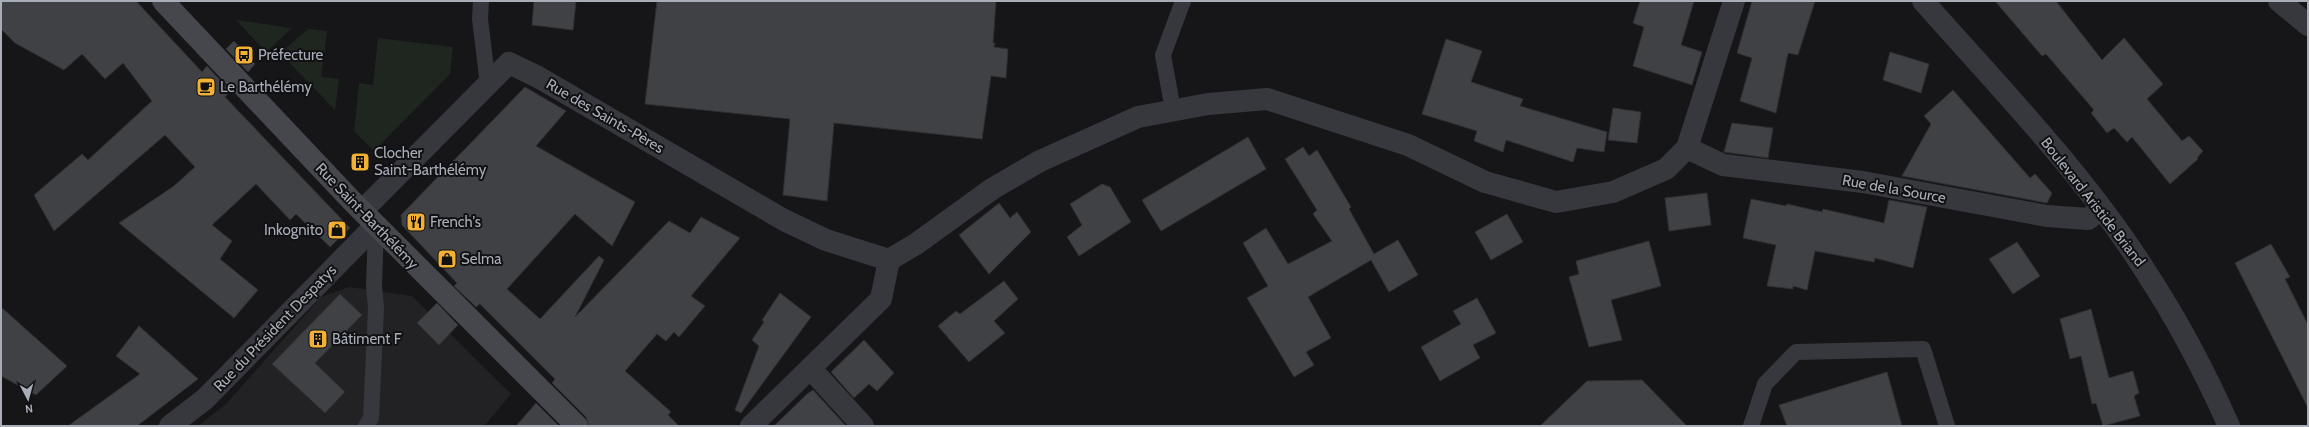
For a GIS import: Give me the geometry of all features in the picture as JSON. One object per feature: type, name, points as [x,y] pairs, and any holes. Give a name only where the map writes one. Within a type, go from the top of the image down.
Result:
[{"type":"main road","name":"Rue Saint-Barthélémy","points":[[163,1],[369,218],[577,426]]},
{"type":"street","points":[[751,426],[881,299],[889,260],[916,244],[992,189],[1040,161],[1138,117],[1208,104],[1268,100],[1408,145],[1485,182],[1556,202],[1613,192],[1666,169],[1687,148],[1734,1]]},
{"type":"street","name":"Boulevard Aristide Briand","points":[[1924,1],[2053,149],[2101,209],[2146,270],[2195,354],[2229,426]]},
{"type":"street","points":[[2279,1],[2308,25]]},
{"type":"street","name":"Rue des Saints-Pères","points":[[369,218],[509,63],[544,81],[784,220],[826,240],[889,260]]},
{"type":"street","name":"Rue de la Source","points":[[1687,148],[1723,166],[1863,182],[2047,216],[2088,219],[2101,209]]},
{"type":"street","name":"Rue du Président Despatys","points":[[170,426],[205,399],[369,218]]},
{"type":"street","points":[[810,368],[863,426]]},
{"type":"lane","points":[[481,1],[480,19],[488,85]]},
{"type":"lane","points":[[1172,110],[1163,55],[1183,1]]},
{"type":"lane","points":[[366,426],[371,418],[376,308],[369,218]]},
{"type":"lane","points":[[1751,426],[1764,384],[1796,352],[1923,349],[1947,426]]},
{"type":"shaded area","points":[[236,20],[292,28],[266,52]]},
{"type":"shaded area","points":[[308,29],[327,31],[321,77],[339,79],[335,110],[280,53]]},
{"type":"shaded area","points":[[378,38],[453,47],[450,74],[374,151],[354,131],[359,83],[373,85]]},
{"type":"shaded area","points":[[349,287],[412,296],[511,394],[484,426],[198,426],[226,404],[321,297]]},
{"type":"building","points":[[1,1],[136,1],[202,72],[207,66],[230,91],[225,97],[350,228],[330,247],[296,214],[290,220],[256,184],[212,225],[232,241],[220,259],[258,290],[234,318],[119,223],[174,186],[195,167],[165,135],[54,231],[34,195],[82,154],[88,160],[152,101],[123,63],[105,79],[82,54],[64,70],[15,43],[1,29]]},
{"type":"building","points":[[534,1],[576,1],[573,30],[532,25]]},
{"type":"building","points":[[657,1],[996,1],[993,43],[995,43],[994,47],[1008,49],[1006,78],[991,76],[982,139],[834,123],[827,201],[783,195],[790,119],[645,104]]},
{"type":"building","points":[[1640,1],[1694,1],[1681,45],[1702,52],[1692,85],[1633,66],[1644,27],[1633,23]]},
{"type":"building","points":[[1752,1],[1815,1],[1798,55],[1788,53],[1776,113],[1740,101],[1752,58],[1737,53]]},
{"type":"building","points":[[1995,1],[2056,1],[2102,60],[2124,38],[2163,84],[2147,99],[2182,141],[2189,136],[2203,151],[2197,158],[2198,159],[2170,184],[2132,137],[2127,142],[2114,128],[2107,133],[2091,113],[2094,110],[2046,54],[2042,56]]},
{"type":"building","points":[[1446,39],[1482,51],[1471,82],[1523,99],[1520,106],[1607,132],[1604,152],[1577,148],[1573,162],[1506,140],[1503,152],[1474,141],[1477,131],[1422,114]]},
{"type":"building","points":[[234,41],[255,64],[248,72],[226,49]]},
{"type":"building","points":[[1890,52],[1929,64],[1921,93],[1883,80]]},
{"type":"building","points":[[525,87],[566,111],[536,146],[635,202],[612,246],[575,214],[507,289],[540,319],[599,256],[604,260],[575,317],[669,221],[690,233],[701,217],[740,238],[691,296],[705,306],[679,337],[674,332],[666,341],[657,334],[625,371],[671,412],[668,415],[679,426],[589,426],[586,417],[552,383],[555,379],[480,304],[476,307],[454,286],[457,283],[402,225],[401,215]]},
{"type":"building","points":[[1953,90],[2030,178],[2035,174],[2052,193],[2047,203],[1902,176],[1931,124],[1924,116]]},
{"type":"building","points":[[1613,108],[1641,112],[1637,143],[1608,140]]},
{"type":"building","points":[[1732,123],[1773,128],[1768,158],[1724,152]]},
{"type":"building","points":[[1248,137],[1266,169],[1161,231],[1142,200]]},
{"type":"building","points":[[1303,147],[1309,156],[1317,150],[1351,207],[1349,209],[1374,254],[1398,240],[1418,275],[1389,292],[1371,260],[1308,297],[1331,338],[1306,352],[1314,365],[1294,377],[1247,298],[1268,286],[1243,243],[1266,228],[1288,264],[1332,241],[1313,214],[1317,210],[1285,159]]},
{"type":"building","points":[[1102,184],[1110,187],[1131,222],[1079,256],[1067,237],[1082,225],[1070,204]]},
{"type":"building","points":[[1707,193],[1711,225],[1669,231],[1665,198]]},
{"type":"building","points":[[1751,199],[1786,206],[1787,204],[1822,212],[1823,209],[1884,223],[1889,200],[1927,207],[1913,268],[1875,258],[1874,262],[1815,251],[1807,290],[1793,286],[1793,289],[1767,286],[1776,245],[1743,238]]},
{"type":"building","points":[[999,203],[1010,218],[1017,212],[1031,232],[989,274],[959,235]]},
{"type":"building","points":[[1507,214],[1523,242],[1491,260],[1475,232]]},
{"type":"building","points":[[1649,241],[1661,286],[1611,300],[1622,340],[1589,347],[1569,277],[1579,274],[1576,261]]},
{"type":"building","points":[[2017,242],[2040,276],[2013,294],[1989,259]]},
{"type":"building","points":[[2271,244],[2290,277],[2285,279],[2308,325],[2308,408],[2235,263]]},
{"type":"building","points":[[1004,281],[1018,299],[994,321],[1005,333],[969,362],[938,326],[956,311],[960,314]]},
{"type":"building","points":[[780,293],[811,317],[741,413],[735,410],[759,346],[752,340],[764,322],[762,320]]},
{"type":"building","name":"Bâtiment F","points":[[340,294],[362,315],[315,363],[345,392],[325,413],[272,364]]},
{"type":"building","points":[[1477,298],[1496,333],[1473,345],[1480,358],[1440,381],[1421,347],[1461,324],[1453,311]]},
{"type":"building","points":[[437,303],[458,325],[439,345],[417,323]]},
{"type":"building","points":[[1,307],[67,366],[36,395],[1,376]]},
{"type":"building","points":[[2091,309],[2109,378],[2133,371],[2139,393],[2134,396],[2140,416],[2103,426],[2096,403],[2092,404],[2081,356],[2070,359],[2060,319]]},
{"type":"building","points":[[139,326],[198,379],[137,426],[68,426],[140,374],[116,356]]},
{"type":"building","points":[[864,340],[894,373],[877,391],[869,384],[854,398],[831,372]]},
{"type":"building","points":[[1887,372],[1902,426],[1787,426],[1779,405]]},
{"type":"building","points":[[1642,380],[1687,426],[1540,426],[1587,381]]},
{"type":"building","points":[[813,390],[846,426],[774,426],[807,394]]},
{"type":"building","points":[[536,403],[559,426],[516,426]]},
{"type":"place","name":"Préfecture","points":[[244,55]]},
{"type":"place","name":"Le Barthélémy","points":[[206,87]]},
{"type":"place","name":"Clocher Saint-Barthélémy","points":[[360,162]]},
{"type":"place","name":"French's","points":[[416,222]]},
{"type":"place","name":"Inkognito","points":[[337,230]]},
{"type":"place","name":"Selma","points":[[447,259]]},
{"type":"place","name":"Bâtiment F","points":[[318,339]]}]
